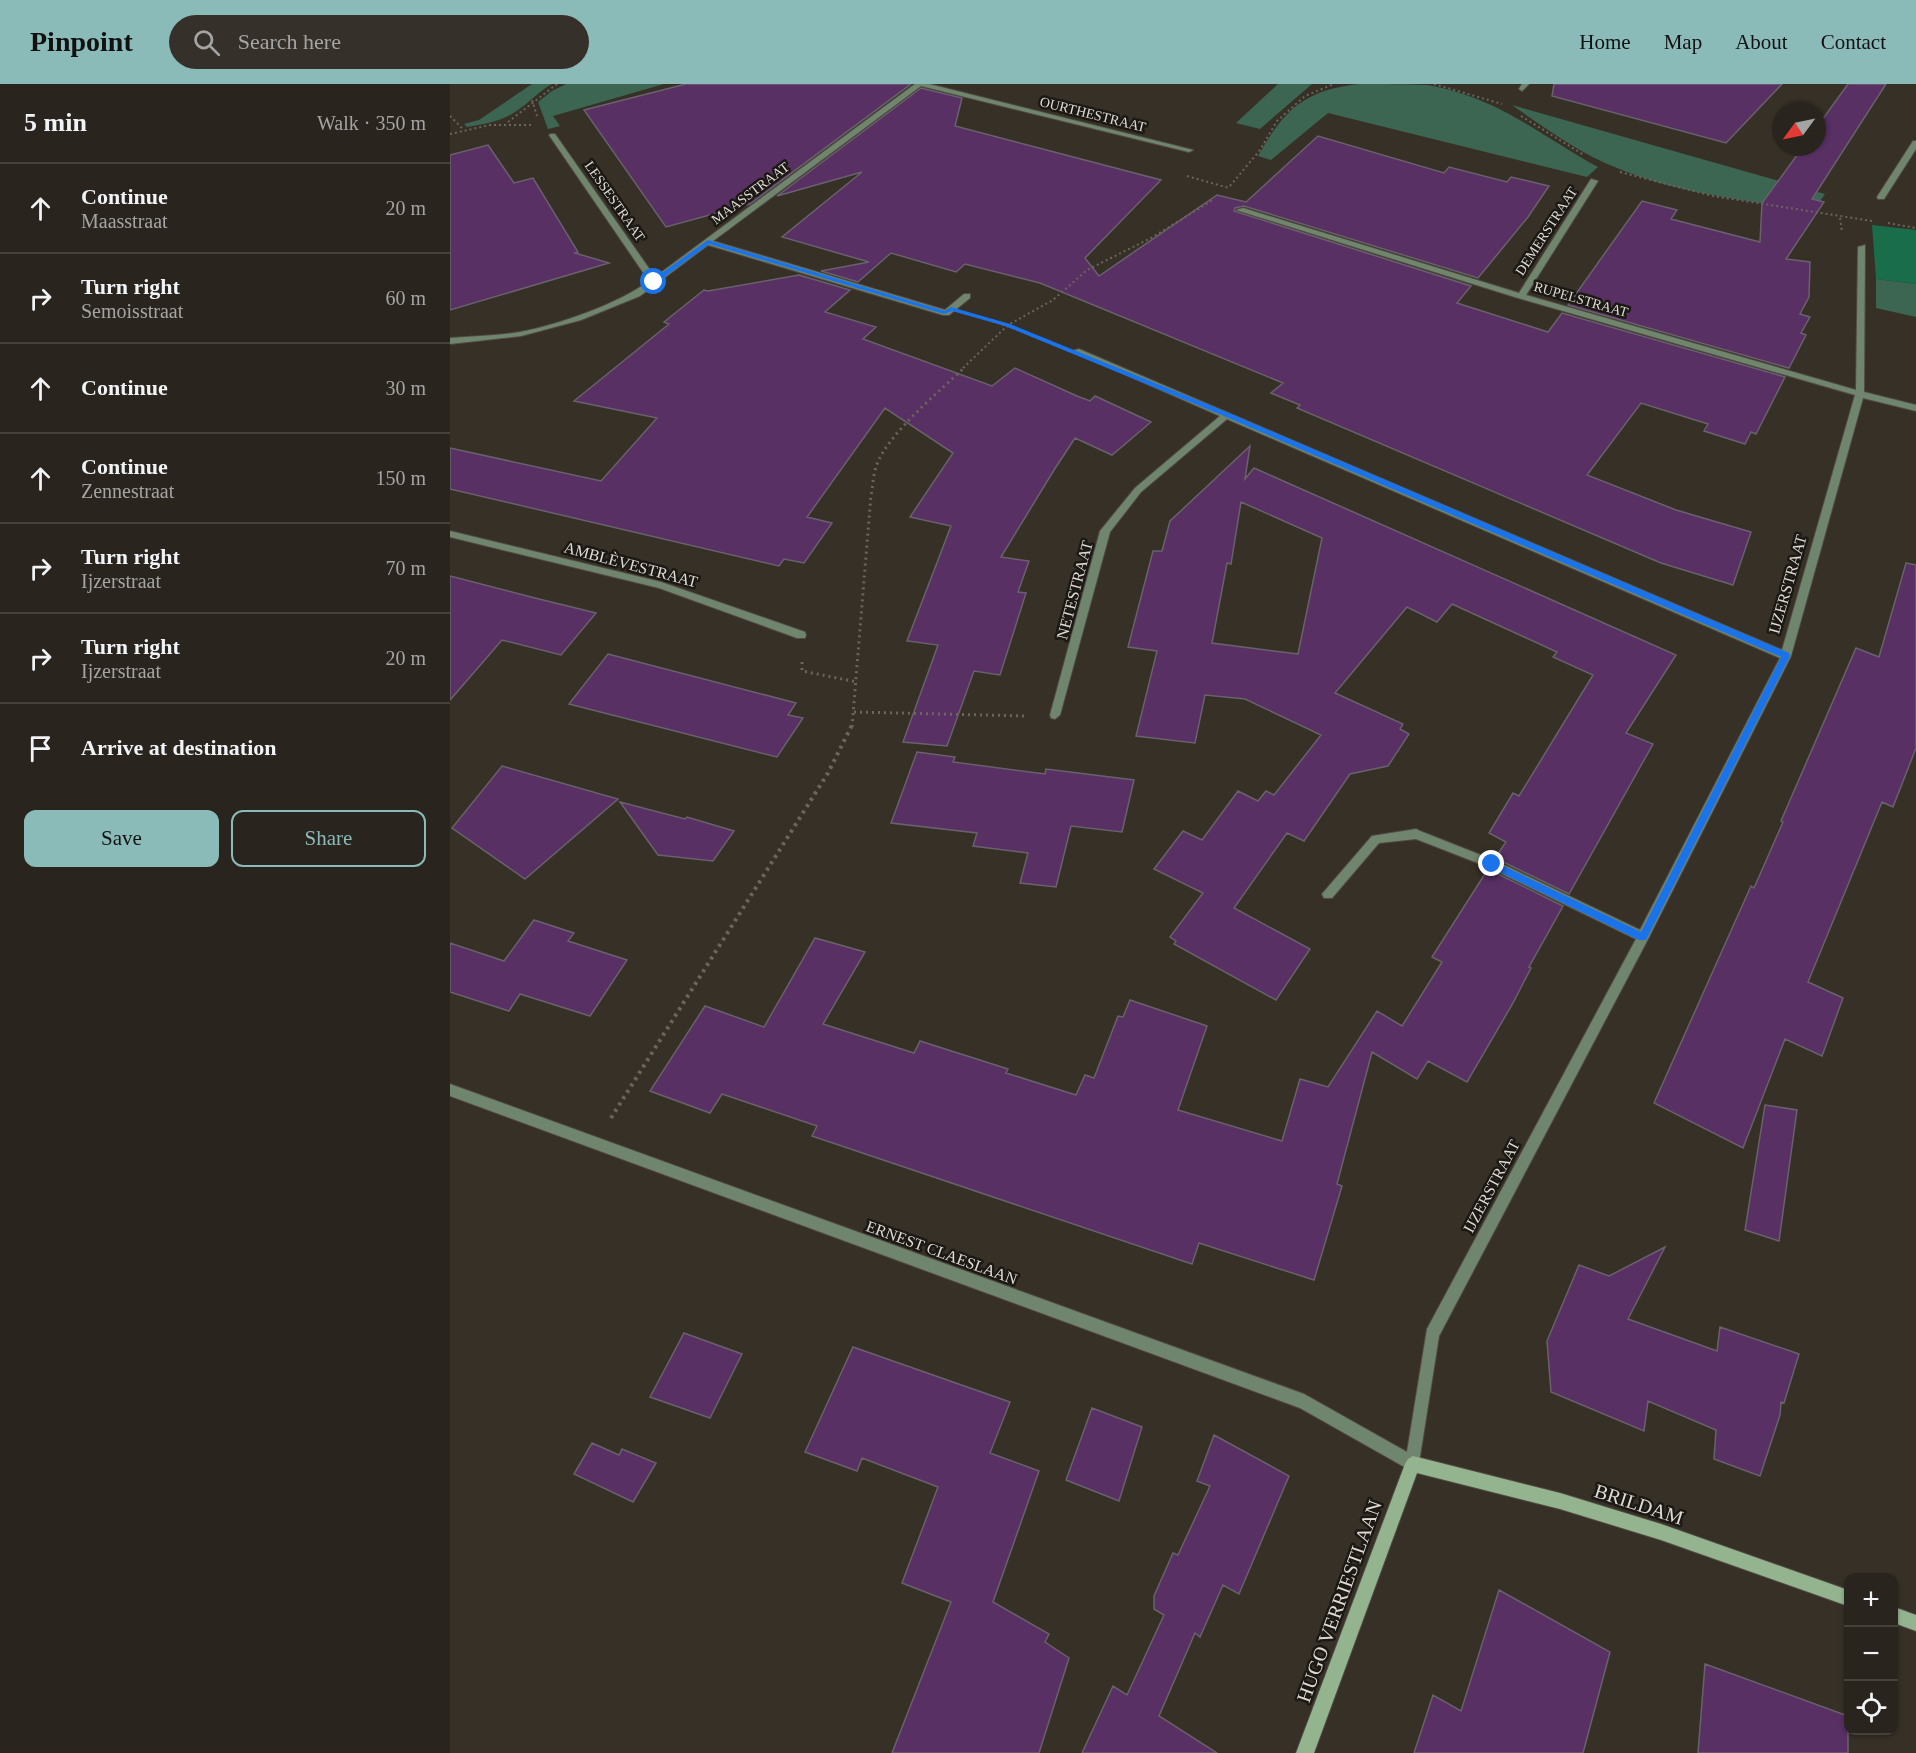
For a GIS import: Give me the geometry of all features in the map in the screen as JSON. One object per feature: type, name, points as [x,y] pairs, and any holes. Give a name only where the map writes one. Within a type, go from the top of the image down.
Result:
[{"type":"street","name":"OURTHESTRAAT","points":[[920,84],[1189,150]]},
{"type":"street","name":"MAASSTRAAT","points":[[450,341],[521,334],[578,318],[637,294],[920,84]]},
{"type":"street","name":"LESSESTRAAT","points":[[553,135],[654,282]]},
{"type":"street","points":[[1881,197],[1916,143]]},
{"type":"street","name":"DEMERSTRAAT","points":[[1521,296],[1594,181]]},
{"type":"street","name":"RUPELSTRAAT","points":[[1240,210],[1521,296],[1860,394],[1916,408]]},
{"type":"street","points":[[708,242],[946,313],[967,296]]},
{"type":"street","name":"IJZERSTRAAT","points":[[1413,1464],[1432,1334],[1643,938],[1786,656],[1860,394],[1862,247]]},
{"type":"street","points":[[1076,351],[1786,656]]},
{"type":"street","name":"NETESTRAAT","points":[[1055,716],[1105,531],[1138,489],[1227,415]]},
{"type":"street","name":"AMBLÈVESTRAAT","points":[[450,534],[661,585],[801,635]]},
{"type":"street","points":[[1328,894],[1376,839],[1416,834],[1492,864],[1643,938]]},
{"type":"street","name":"ERNEST CLAESLAAN","points":[[450,1090],[1304,1402],[1413,1464]]},
{"type":"street","name":"BRILDAM","points":[[1413,1464],[1560,1501],[1638,1525],[1844,1597]]},
{"type":"street","name":"HUGO VERRIESTLAAN","points":[[1305,1753],[1413,1464]]},
{"type":"street","points":[[1898,1617],[1916,1623]]},
{"type":"path","points":[[450,134],[462,128],[486,127],[507,122],[520,113],[532,100],[557,84]]},
{"type":"path","points":[[1319,84],[1325,88]]},
{"type":"path","points":[[596,1143],[828,773],[852,726],[871,495],[876,466],[890,444],[913,416],[1008,325],[1053,300],[1087,270],[1195,212],[1229,188],[1260,150],[1277,121],[1305,96],[1334,84]]},
{"type":"path","points":[[1434,84],[1503,105]]},
{"type":"path","points":[[1513,111],[1587,157]]},
{"type":"path","points":[[450,116],[462,128]]},
{"type":"path","points":[[1189,150],[1183,175],[1229,188],[1240,210]]},
{"type":"path","points":[[1614,170],[1700,195],[1801,212],[1873,221]]},
{"type":"path","points":[[1883,222],[1916,228]]},
{"type":"path","points":[[951,309],[1008,325],[1076,351]]},
{"type":"path","points":[[801,635],[802,671],[857,681]]},
{"type":"path","points":[[854,712],[998,717],[1055,716]]},
{"type":"green space","points":[[532,84],[552,84],[506,117],[467,127],[464,124],[479,120]]},
{"type":"green space","points":[[566,84],[664,84],[553,116],[560,126],[548,129],[538,102]]},
{"type":"green space","points":[[1278,84],[1312,84],[1260,129],[1236,123]]},
{"type":"green space","points":[[1359,84],[1428,85],[1453,91],[1517,118],[1598,167],[1587,177],[1328,113],[1271,160],[1258,156],[1277,126],[1298,105],[1324,91]]},
{"type":"green space","points":[[1512,105],[1825,194],[1813,211],[1714,195],[1664,184],[1617,168],[1589,155]]},
{"type":"green space","points":[[1872,225],[1916,230],[1916,284],[1876,279]]},
{"type":"green space","points":[[1876,279],[1916,284],[1916,317],[1876,308]]},
{"type":"building","points":[[686,84],[911,84],[750,204],[666,227],[584,110]]},
{"type":"building","points":[[1554,84],[1782,84],[1726,143],[1552,96]]},
{"type":"building","points":[[1848,84],[1886,84],[1812,199],[1824,202],[1786,259],[1810,262],[1809,297],[1800,314],[1810,317],[1801,333],[1806,335],[1789,368],[1568,305],[1642,201],[1677,210],[1671,219],[1760,242],[1762,203],[1796,156],[1826,156],[1826,115]]},
{"type":"building","points":[[921,88],[962,98],[955,126],[1161,180],[1085,258],[1099,276],[1217,195],[1246,202],[1318,136],[1444,173],[1449,167],[1507,182],[1511,177],[1549,186],[1528,217],[1478,278],[1244,206],[1235,208],[1234,211],[1471,286],[1457,303],[1548,332],[1562,313],[1785,377],[1756,434],[1751,432],[1745,444],[1704,431],[1708,424],[1641,403],[1587,475],[1676,510],[1751,532],[1733,585],[1661,563],[1297,408],[1300,405],[1271,393],[1283,383],[1040,283],[965,264],[956,272],[891,253],[858,282],[821,271],[869,262],[782,237],[862,172],[777,196]]},
{"type":"building","points":[[488,145],[514,183],[533,178],[578,252],[575,253],[609,263],[450,310],[450,155]]},
{"type":"building","points":[[799,275],[850,290],[825,312],[876,327],[863,339],[992,386],[1015,368],[1090,401],[1095,396],[1151,422],[1112,455],[1075,438],[1054,470],[1001,557],[1029,561],[1018,592],[1026,593],[1000,675],[974,671],[947,746],[903,742],[938,645],[907,641],[951,526],[910,517],[953,453],[885,408],[807,517],[832,523],[804,563],[784,559],[779,566],[450,489],[450,448],[601,481],[657,418],[574,401],[669,324],[664,322],[704,290]]},
{"type":"building","points":[[1250,446],[1245,479],[1254,468],[1676,655],[1626,733],[1653,744],[1569,894],[1495,858],[1506,842],[1489,833],[1513,793],[1519,796],[1593,675],[1553,657],[1557,652],[1452,604],[1437,622],[1407,607],[1335,693],[1403,724],[1400,729],[1409,734],[1388,766],[1350,774],[1304,841],[1287,833],[1234,908],[1310,949],[1276,1000],[1174,944],[1176,941],[1170,937],[1203,893],[1154,869],[1183,831],[1202,840],[1238,791],[1258,801],[1266,791],[1274,795],[1321,735],[1245,699],[1205,695],[1195,743],[1136,736],[1157,651],[1128,647],[1153,551],[1162,551],[1170,521]],"holes":[[[1241,502],[1322,538],[1298,654],[1212,643],[1227,563],[1231,564]]]},
{"type":"building","points":[[1906,563],[1916,565],[1916,748],[1893,807],[1882,802],[1808,982],[1843,998],[1822,1056],[1785,1039],[1743,1148],[1654,1103],[1751,886],[1754,888],[1856,648],[1879,657]]},
{"type":"building","points":[[450,576],[596,613],[561,655],[502,640],[450,700]]},
{"type":"building","points":[[608,654],[796,703],[788,715],[803,718],[777,757],[569,704]]},
{"type":"building","points":[[917,752],[955,757],[953,762],[1045,774],[1046,769],[1134,780],[1122,832],[1071,826],[1056,887],[1020,883],[1028,853],[973,846],[977,833],[891,823]]},
{"type":"building","points":[[502,766],[618,799],[525,879],[452,828]]},
{"type":"building","points":[[620,802],[685,819],[687,817],[734,831],[713,861],[658,855]]},
{"type":"building","points":[[1488,869],[1563,906],[1529,967],[1531,968],[1513,1003],[1467,1082],[1428,1061],[1417,1079],[1372,1052],[1337,1184],[1342,1186],[1314,1280],[1199,1243],[1192,1264],[812,1136],[817,1126],[722,1094],[710,1113],[650,1091],[705,1006],[764,1027],[815,938],[865,952],[823,1024],[914,1053],[920,1041],[1008,1069],[1006,1073],[1076,1095],[1085,1075],[1094,1078],[1118,1016],[1123,1017],[1130,1000],[1207,1026],[1178,1110],[1282,1141],[1300,1079],[1328,1087],[1377,1011],[1402,1026],[1442,962],[1432,957]]},
{"type":"building","points":[[534,920],[574,933],[568,941],[627,960],[590,1016],[520,994],[509,1011],[450,992],[450,943],[504,961]]},
{"type":"building","points":[[1765,1105],[1797,1110],[1779,1241],[1745,1230]]},
{"type":"building","points":[[1665,1247],[1628,1319],[1717,1351],[1720,1327],[1799,1354],[1784,1403],[1781,1402],[1780,1415],[1760,1476],[1714,1459],[1716,1430],[1648,1401],[1644,1431],[1551,1392],[1547,1341],[1579,1265],[1609,1276]]},
{"type":"building","points":[[684,1333],[742,1354],[710,1418],[650,1397]]},
{"type":"building","points":[[853,1347],[1010,1402],[990,1453],[1039,1471],[993,1602],[1049,1634],[1045,1642],[1069,1658],[1039,1753],[892,1753],[951,1602],[902,1583],[938,1487],[862,1458],[857,1471],[805,1452]]},
{"type":"building","points":[[1092,1408],[1142,1427],[1119,1501],[1066,1480]]},
{"type":"building","points":[[1214,1435],[1289,1476],[1239,1594],[1223,1585],[1200,1637],[1195,1633],[1159,1716],[1217,1753],[1082,1753],[1113,1686],[1127,1695],[1164,1615],[1154,1609],[1154,1596],[1173,1553],[1178,1555],[1210,1486],[1197,1481]]},
{"type":"building","points":[[592,1443],[619,1455],[622,1449],[656,1463],[633,1502],[574,1474]]},
{"type":"building","points":[[1499,1590],[1610,1652],[1583,1753],[1414,1753],[1433,1695],[1461,1711]]},
{"type":"building","points":[[1705,1664],[1844,1715],[1844,1735],[1848,1735],[1848,1753],[1698,1753]]},
{"type":"route","points":[[654,282],[708,242],[946,313],[951,309],[1008,325],[1227,415],[1786,656],[1643,938],[1492,864]]}]
